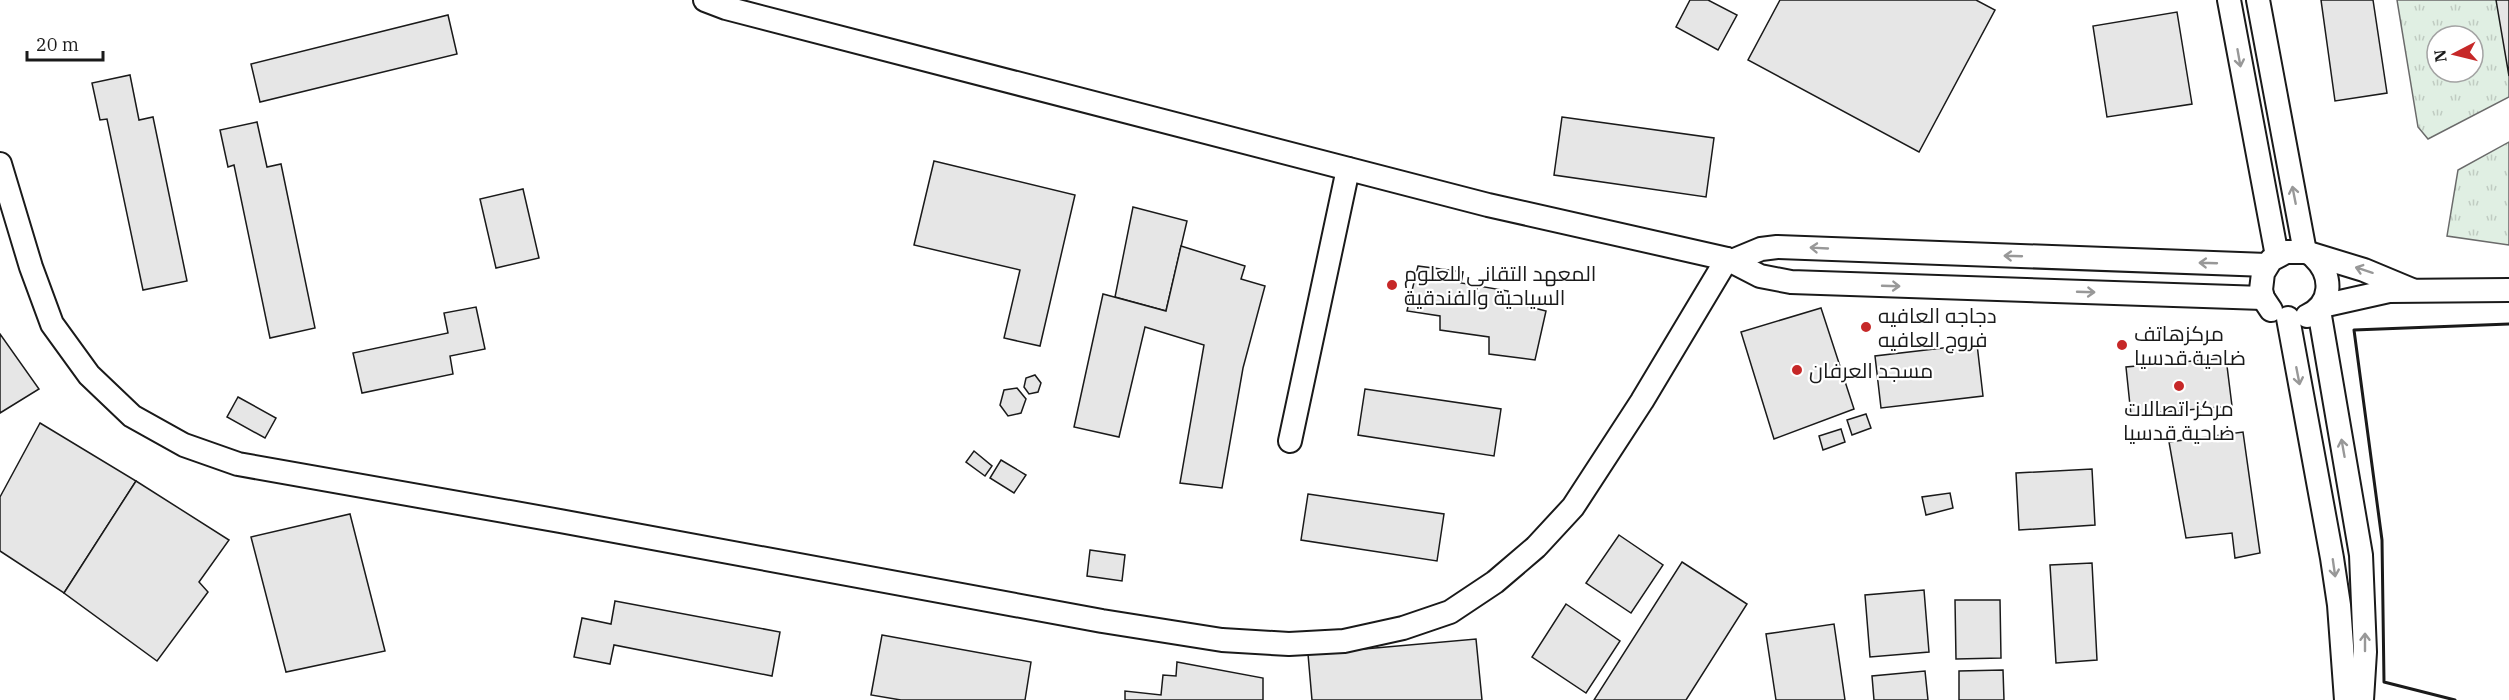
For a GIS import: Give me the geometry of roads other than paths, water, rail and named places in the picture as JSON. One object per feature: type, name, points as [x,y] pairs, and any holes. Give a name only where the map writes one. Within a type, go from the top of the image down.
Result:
[{"type":"street","points":[[705,0],[726,8],[1488,205],[1730,260],[1760,276],[1791,282],[2263,298]]},
{"type":"street","points":[[2229,0],[2272,260],[2261,281],[2263,298],[2277,315],[2299,319],[2320,308],[2366,294],[2412,290],[2509,290]]},
{"type":"street","points":[[2258,0],[2310,254],[2322,264],[2329,285],[2320,308],[2361,555],[2365,652],[2353,700]]},
{"type":"street","points":[[0,164],[27,256],[52,324],[89,375],[123,408],[132,416],[184,446],[238,464],[1102,621],[1222,640],[1289,644],[1333,641],[1403,628],[1450,612],[1495,582],[1536,547],[1573,507],[1730,260],[1761,249],[1777,247],[2272,260],[2286,252],[2310,254],[2364,270],[2412,290]]},
{"type":"street","points":[[1290,441],[1348,169]]},
{"type":"street","points":[[2288,318],[2332,558],[2353,700]]},
{"type":"place","name":"المعهد التقاني للعلوم السياحية والفندقية","points":[[1392,285]]},
{"type":"place","name":"دجاجه العافيه فروج العافيه","points":[[1866,327]]},
{"type":"place","name":"مركزهاتف ضاحية قدسيا","points":[[2122,345]]},
{"type":"place","name":"مسجد العرفان","points":[[1797,370]]},
{"type":"place","name":"مركز اتصالات ضاحية قدسيا","points":[[2179,386]]}]
